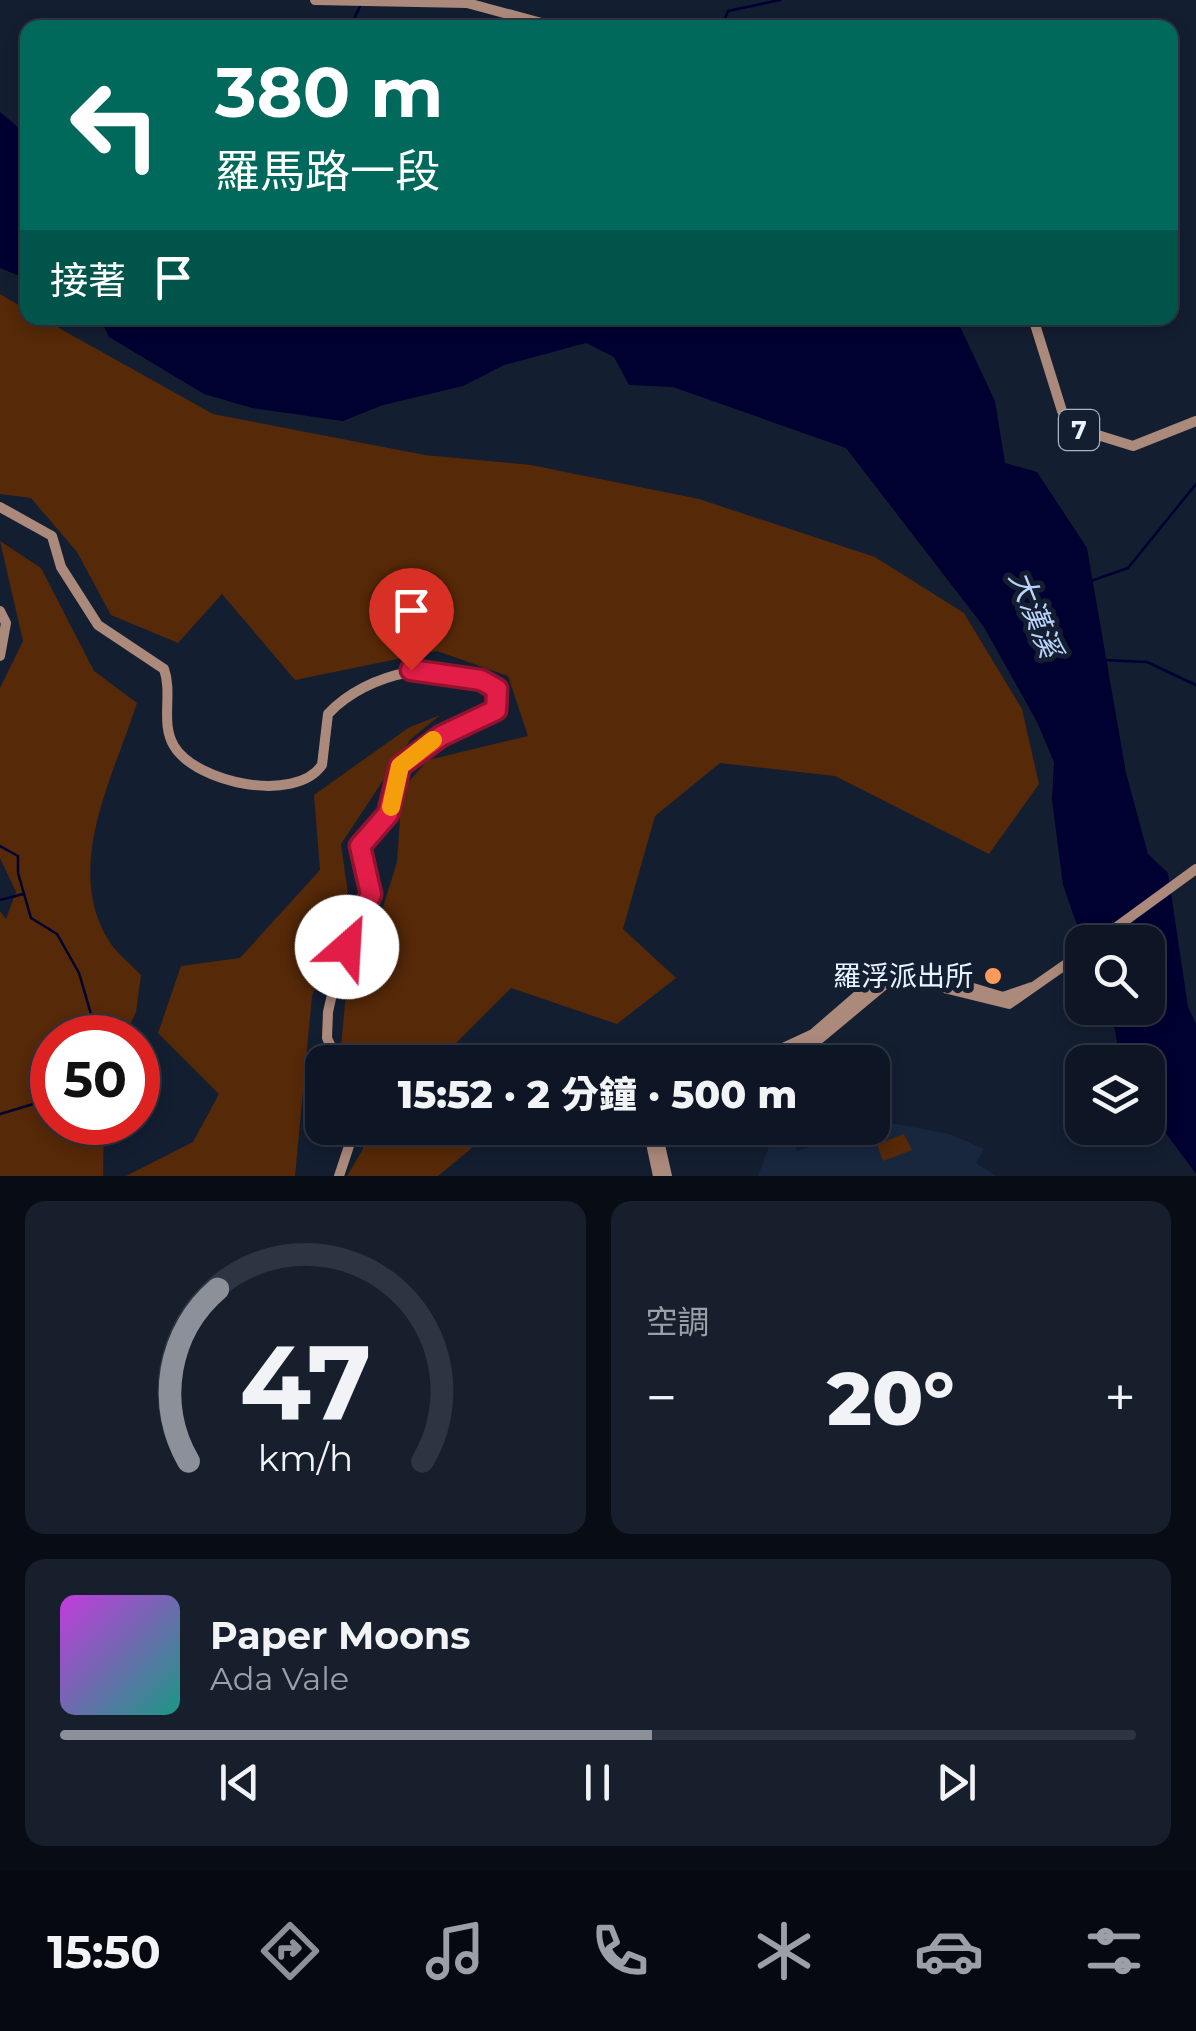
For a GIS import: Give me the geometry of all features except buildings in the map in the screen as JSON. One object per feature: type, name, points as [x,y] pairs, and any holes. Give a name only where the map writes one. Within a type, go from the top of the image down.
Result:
[{"type":"main road","points":[[315,0],[467,3],[530,20]]},
{"type":"main road","name":"7","points":[[1036,325],[1062,412],[1072,427],[1133,446],[1196,422]]},
{"type":"main road","points":[[0,507],[52,536],[62,568],[98,625],[164,669],[167,721],[174,747],[211,772],[260,787],[306,780],[322,765],[328,714],[397,673],[449,674],[481,680],[497,689],[496,710],[441,736],[400,766],[388,814],[360,846],[371,894],[338,968],[328,1012],[330,1045]]},
{"type":"main road","points":[[0,611],[6,624],[0,656]]},
{"type":"main road","points":[[1120,925],[1196,870]]},
{"type":"main road","points":[[793,1045],[880,974],[902,972],[972,992],[1003,996],[1037,985],[1065,966]]},
{"type":"main road","points":[[808,1045],[884,982],[902,972]]},
{"type":"main road","points":[[340,1176],[349,1145]]},
{"type":"main road","points":[[652,1145],[658,1176]]},
{"type":"main road","points":[[660,1145],[667,1176]]},
{"type":"shaded area","points":[[0,294],[20,306],[20,325],[54,325],[213,414],[425,455],[531,465],[699,499],[875,557],[964,613],[1022,709],[1039,784],[989,854],[835,776],[720,763],[655,816],[623,929],[676,978],[617,1024],[511,988],[454,1045],[341,1045],[347,983],[383,907],[397,862],[402,789],[428,760],[528,736],[508,676],[437,651],[295,680],[222,594],[178,643],[111,615],[77,552],[31,498],[0,494]]},
{"type":"shaded area","points":[[0,541],[41,568],[94,671],[137,703],[105,792],[91,853],[96,913],[109,941],[141,975],[136,1012],[30,1015],[30,1145],[104,1145],[103,1176],[0,1176],[0,911],[6,919],[16,892],[0,858],[0,688],[23,641]]},
{"type":"shaded area","points":[[440,715],[410,740],[341,844],[349,901],[312,996],[295,1176],[126,1176],[193,1142],[219,1094],[160,1035],[181,966],[240,958],[320,870],[314,795],[408,728]]},
{"type":"shaded area","points":[[890,1123],[950,1134],[984,1149],[976,1163],[996,1176],[758,1176],[770,1145],[795,1145],[797,1151],[815,1145],[890,1145]]},
{"type":"shaded area","points":[[904,1134],[912,1150],[883,1161],[877,1145],[890,1145],[890,1139]]},
{"type":"shaded area","points":[[363,1145],[475,1145],[438,1176],[347,1176]]},
{"type":"water","points":[[0,112],[20,129],[20,276],[0,268]]},
{"type":"water","name":"大漢溪","points":[[103,325],[959,325],[995,401],[1005,463],[1037,472],[1087,548],[1126,773],[1148,854],[1168,873],[1188,1007],[1196,1024],[1196,1174],[1165,1132],[1165,1045],[1118,1045],[1113,1025],[1165,1025],[1165,925],[1077,925],[1063,885],[1052,800],[1054,762],[1037,722],[984,627],[846,448],[673,387],[629,385],[614,357],[586,343],[504,365],[463,386],[383,405],[343,421],[252,408],[204,394],[109,337]]},
{"type":"waterway","points":[[724,20],[728,11],[780,0]]},
{"type":"waterway","points":[[354,20],[360,6]]},
{"type":"waterway","points":[[1091,581],[1128,568],[1196,484]]},
{"type":"waterway","points":[[1104,660],[1147,662],[1196,685]]},
{"type":"waterway","points":[[0,846],[18,856],[18,873],[31,918],[57,934],[79,973],[91,1015]]},
{"type":"waterway","points":[[0,900],[23,894]]},
{"type":"waterway","points":[[0,1114],[30,1105]]},
{"type":"slow traffic","points":[[391,807],[400,766],[433,740]]},
{"type":"place","name":"羅浮派出所","points":[[993,976]]},
{"type":"route","points":[[347,947],[371,894],[360,860],[360,846],[388,814],[400,766],[423,746],[496,710],[500,701],[497,689],[481,680],[411,670]]}]
